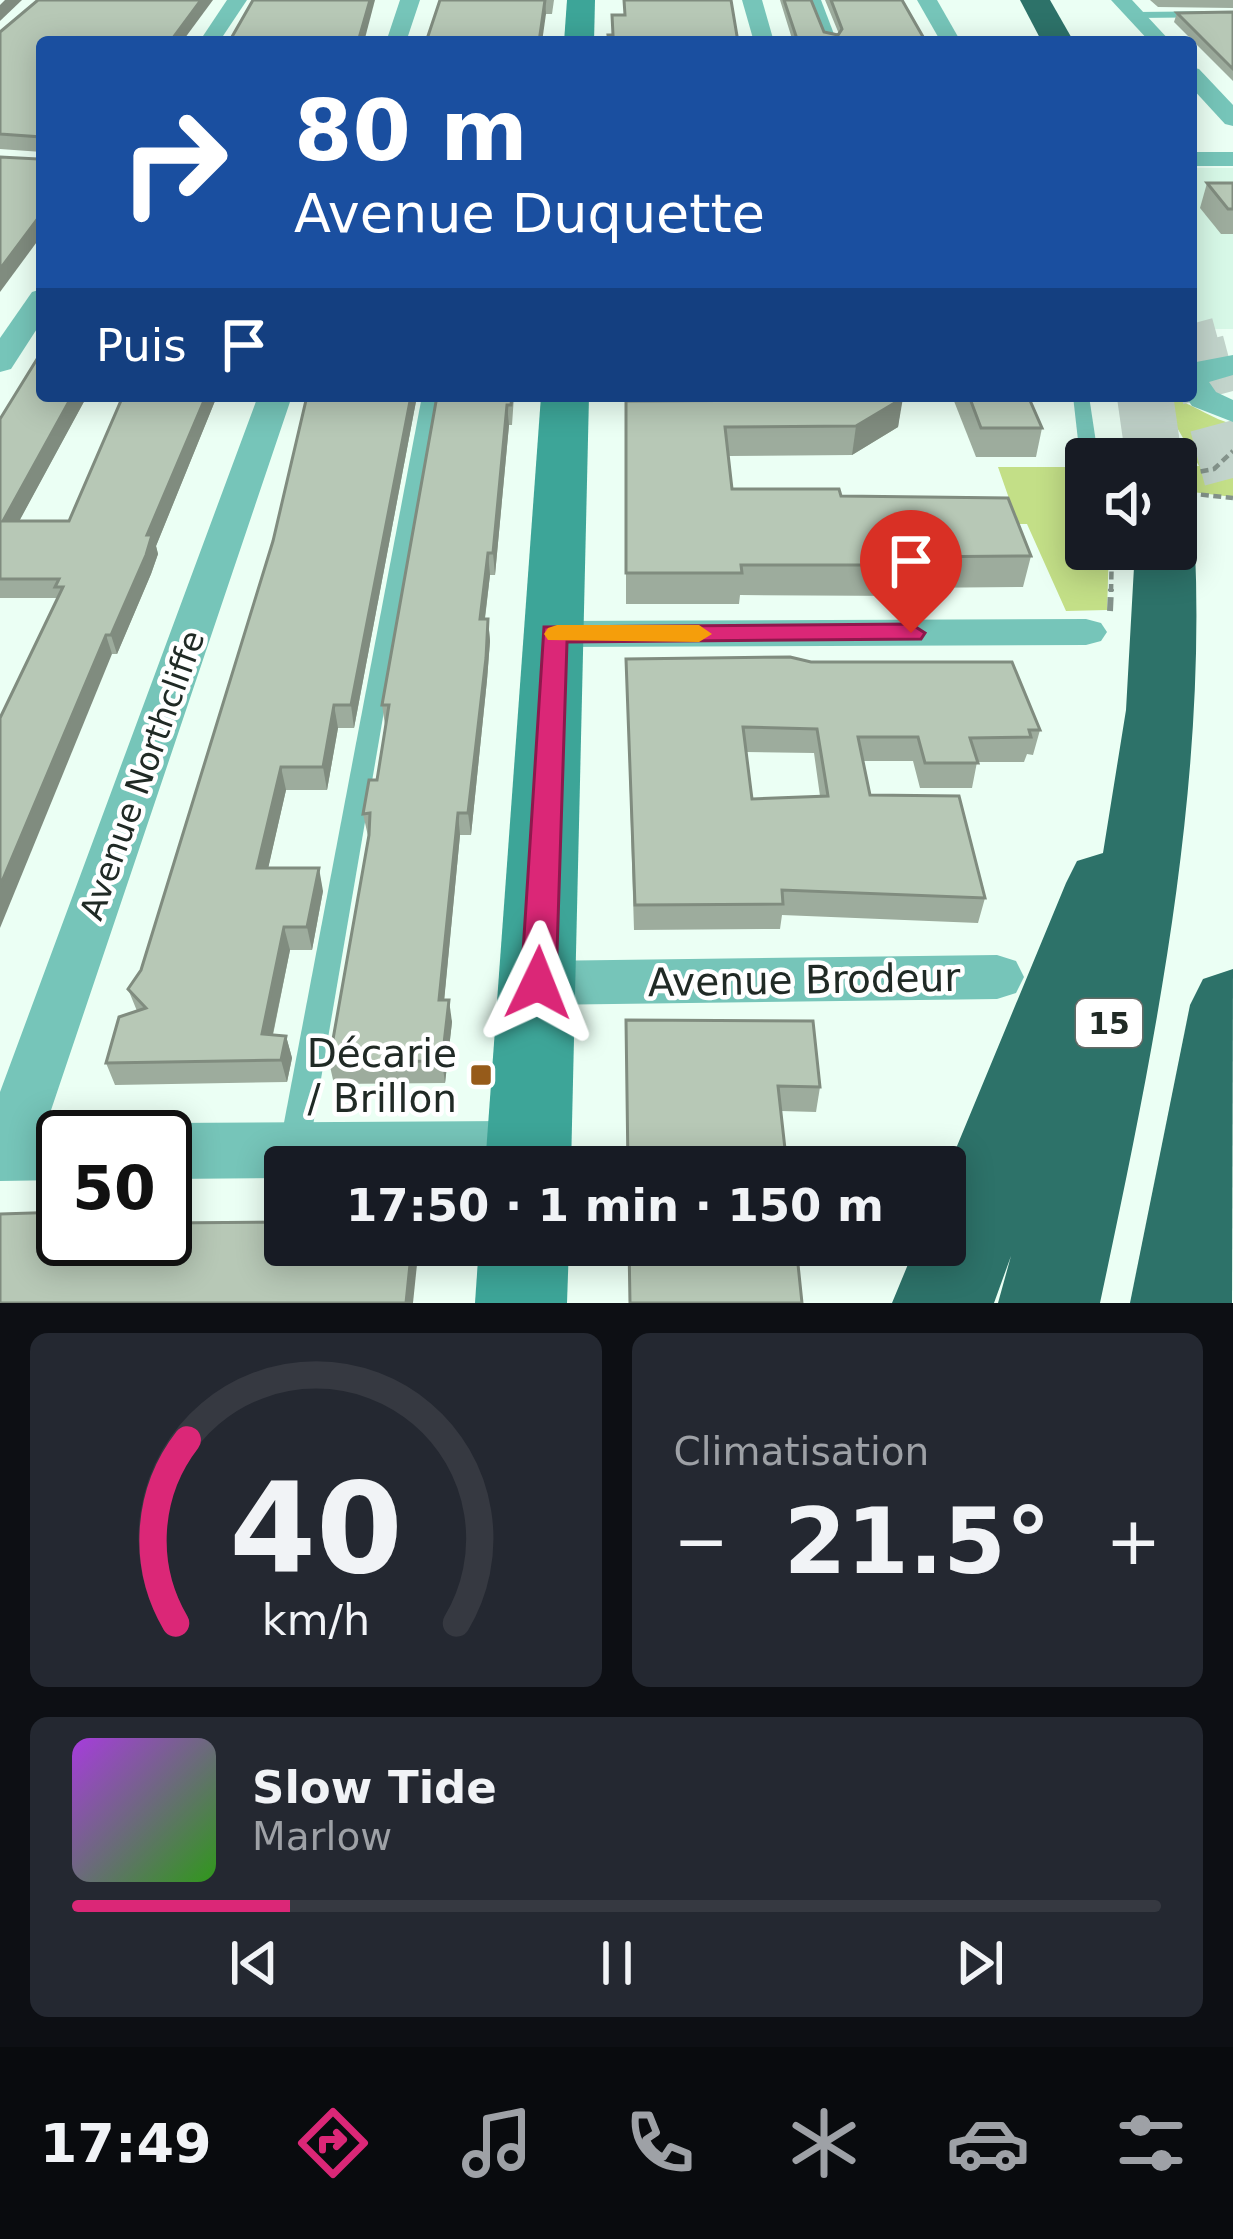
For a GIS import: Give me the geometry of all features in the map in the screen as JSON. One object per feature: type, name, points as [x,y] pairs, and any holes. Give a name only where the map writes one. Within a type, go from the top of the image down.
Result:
[{"type":"highway","points":[[1040,0],[1055,36]]},
{"type":"highway","name":"15","points":[[1049,1303],[1106,1038],[1160,740],[1166,570]]},
{"type":"highway","points":[[943,1303],[1160,740]]},
{"type":"highway","points":[[1181,1303],[1233,1005]]},
{"type":"main road","points":[[579,36],[581,0]]},
{"type":"main road","points":[[529,1146],[565,402]]},
{"type":"main road","points":[[521,1303],[523,1266]]},
{"type":"street","points":[[213,36],[237,0]]},
{"type":"street","points":[[398,36],[410,0]]},
{"type":"street","points":[[752,0],[762,36]]},
{"type":"street","points":[[927,0],[948,36]]},
{"type":"street","points":[[1129,8],[1155,36]]},
{"type":"street","points":[[1197,80],[1230,111]]},
{"type":"street","points":[[1197,159],[1233,159]]},
{"type":"street","points":[[0,362],[36,307]]},
{"type":"street","points":[[1197,377],[1205,368],[1233,365]]},
{"type":"street","points":[[1197,389],[1204,399],[1233,412]]},
{"type":"street","name":"Avenue Northcliffe","points":[[23,1152],[273,402]]},
{"type":"street","points":[[554,634],[1098,623]]},
{"type":"street","name":"Avenue Brodeur","points":[[538,983],[998,977]]},
{"type":"street","points":[[192,1151],[264,1149]]},
{"type":"lane","points":[[816,0],[830,36]]},
{"type":"lane","points":[[1129,8],[1233,15]]},
{"type":"lane","points":[[295,1146],[429,402]]},
{"type":"lane","points":[[1082,402],[1087,438]]},
{"type":"path","points":[[1197,472],[1214,469],[1233,451]]},
{"type":"path","points":[[1197,494],[1233,498]]},
{"type":"path","points":[[1098,623],[1108,570]]},
{"type":"shaded area","points":[[1197,168],[1233,168],[1233,329],[1197,329]]},
{"type":"green space","points":[[1162,402],[1181,402],[1233,424],[1233,497],[1197,493],[1197,438],[1183,438]]},
{"type":"green space","points":[[998,467],[1065,467],[1065,570],[1108,570],[1107,610],[1066,611],[1027,524],[1018,524]]},
{"type":"building","points":[[38,0],[201,0],[174,36],[36,36],[36,137],[0,134],[0,32]]},
{"type":"building","points":[[253,0],[370,0],[360,36],[232,36]]},
{"type":"building","points":[[440,0],[545,0],[540,36],[428,36]]},
{"type":"building","points":[[624,0],[731,0],[737,36],[608,36],[613,35],[612,15],[625,15]]},
{"type":"building","points":[[784,0],[811,0],[824,32],[838,35],[842,29],[831,0],[902,0],[923,36],[796,36]]},
{"type":"building","points":[[1233,12],[1233,69],[1177,13]]},
{"type":"building","points":[[0,157],[36,159],[36,221],[0,269]]},
{"type":"building","points":[[1207,183],[1233,183],[1233,209],[1228,209]]},
{"type":"building","points":[[36,361],[36,402],[69,402],[3,521],[69,521],[120,402],[203,402],[147,535],[152,535],[146,555],[111,635],[106,635],[0,886],[0,718],[63,587],[55,587],[59,579],[0,579],[0,419]]},
{"type":"building","points":[[306,402],[410,402],[351,705],[334,705],[323,767],[281,767],[257,868],[319,868],[307,927],[284,927],[262,1034],[286,1036],[281,1060],[106,1063],[119,1017],[146,1008],[128,989],[141,970],[273,541]]},
{"type":"building","points":[[436,402],[511,402],[507,405],[493,553],[488,553],[480,619],[488,619],[486,658],[468,813],[458,813],[439,1000],[449,1000],[442,1061],[329,1062],[369,835],[370,813],[363,814],[369,780],[377,780],[389,705],[382,705]]},
{"type":"building","points":[[626,402],[896,402],[856,426],[725,427],[732,489],[1008,498],[1031,556],[909,557],[911,565],[741,565],[742,573],[626,573]]},
{"type":"building","points":[[971,402],[1031,402],[1042,428],[981,428]]},
{"type":"building","points":[[626,659],[1012,662],[1040,730],[1029,730],[1031,737],[970,738],[978,763],[925,763],[918,737],[858,737],[870,795],[959,796],[985,898],[782,890],[783,904],[635,905]],"holes":[[[743,727],[817,729],[828,796],[752,799]]]},
{"type":"building","points":[[626,1020],[813,1021],[820,1087],[778,1086],[785,1146],[628,1146]]},
{"type":"building","points":[[36,1213],[36,1266],[192,1266],[192,1223],[264,1222],[264,1266],[410,1266],[406,1303],[0,1303],[0,1214]]},
{"type":"building","points":[[629,1266],[798,1266],[802,1303],[630,1303]]},
{"type":"tunnel","points":[[1197,347],[1233,482]]},
{"type":"tunnel","points":[[1146,402],[1151,438]]},
{"type":"slow traffic","points":[[557,634],[699,634]]},
{"type":"place","name":"Décarie / Brillon","points":[[481,1075]]},
{"type":"route","points":[[538,983],[554,634],[911,633]]}]
